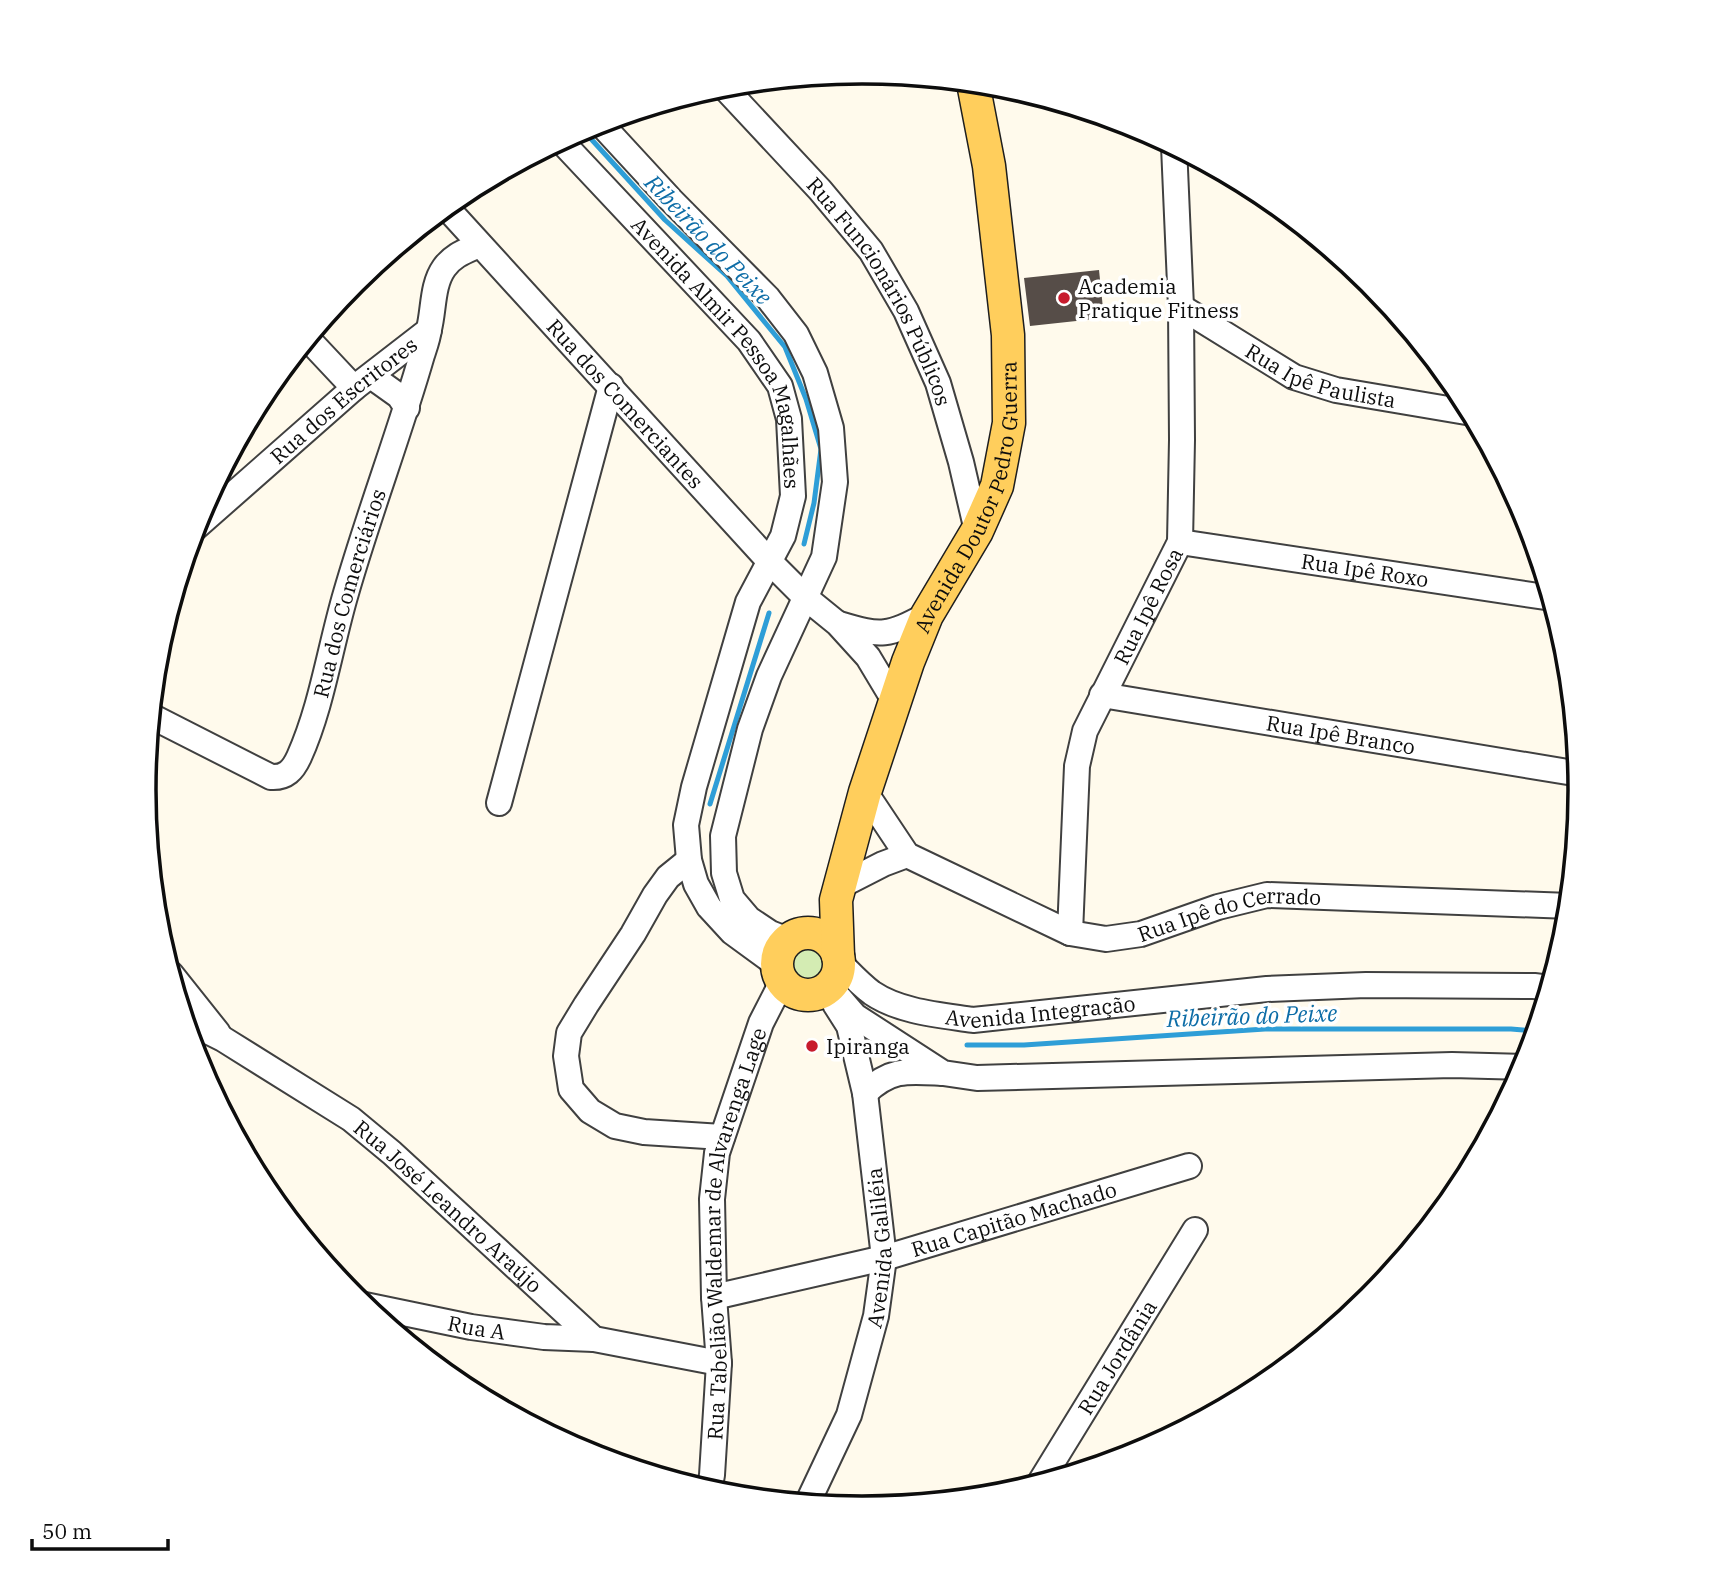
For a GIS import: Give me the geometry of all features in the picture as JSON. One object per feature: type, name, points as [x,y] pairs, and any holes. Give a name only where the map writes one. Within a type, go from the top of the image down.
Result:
[{"type":"main road","name":"Avenida Doutor Pedro Guerra","points":[[833,974],[838,893],[865,792],[927,615],[977,531],[997,486],[1009,423],[1008,335],[989,166],[975,94]]},
{"type":"main road","name":"Avenida Doutor Pedro Guerra","points":[[789,955],[838,893]]},
{"type":"main road","points":[[826,939],[833,946],[833,974],[814,995],[791,991],[789,955],[826,939]]},
{"type":"street","name":"Rua Funcionários Públicos","points":[[733,97],[820,190],[871,251],[906,311],[938,383],[961,462],[977,531]]},
{"type":"street","name":"Avenida Almir Pessoa Magalhães","points":[[608,132],[768,298],[796,334],[816,373],[831,428],[835,482],[824,557],[769,676],[750,729],[723,836],[724,873],[732,899],[749,919],[770,933],[789,955]]},
{"type":"street","name":"Avenida Almir Pessoa Magalhães","points":[[568,149],[716,304],[749,341],[780,386],[789,419],[793,496],[783,536],[748,603],[694,787],[686,825],[689,860],[696,884],[709,907],[732,932],[789,955]]},
{"type":"street","name":"Rua Ipê Rosa","points":[[1070,933],[1077,766],[1085,731],[1180,542],[1181,307],[1174,157]]},
{"type":"street","name":"Rua dos Comerciantes","points":[[453,215],[770,562],[806,598],[838,624],[868,657],[895,702]]},
{"type":"street","name":"Rua dos Comerciários","points":[[160,721],[271,777],[285,776],[299,757],[316,707],[345,594],[382,476],[407,408],[429,330],[437,282],[444,268],[455,256],[479,245]]},
{"type":"street","name":"Rua Ipê Paulista","points":[[1181,307],[1294,377],[1348,392],[1458,411]]},
{"type":"street","name":"Rua dos Escritores","points":[[217,504],[362,382],[429,330]]},
{"type":"street","points":[[315,344],[362,382],[399,396],[407,408]]},
{"type":"street","points":[[499,803],[611,386]]},
{"type":"street","name":"Rua Ipê Roxo","points":[[1180,542],[1542,596]]},
{"type":"street","points":[[838,624],[870,633],[897,631],[927,615]]},
{"type":"street","name":"Rua Ipê Branco","points":[[1102,695],[1568,772]]},
{"type":"street","points":[[838,893],[883,864],[907,855],[865,792]]},
{"type":"street","name":"Rua Ipê do Cerrado","points":[[907,855],[1070,933],[1106,939],[1140,934],[1218,907],[1267,895],[1559,906]]},
{"type":"street","points":[[689,860],[668,877],[655,895],[569,1033],[566,1056],[571,1088],[590,1111],[615,1126],[644,1132],[722,1137]]},
{"type":"street","name":"Rua Tabelião Waldemar de Alvarenga Lage","points":[[711,1480],[719,1363],[714,1297],[712,1199],[717,1153],[761,1023],[789,955]]},
{"type":"street","points":[[833,974],[855,1016],[943,1073]]},
{"type":"street","name":"Avenida Integração","points":[[833,974],[900,1006],[973,1020],[1267,989],[1366,985],[1541,987]]},
{"type":"street","name":"Avenida Galiléia","points":[[811,1495],[849,1415],[876,1316],[884,1258],[865,1093],[833,974]]},
{"type":"street","points":[[186,992],[223,1039]]},
{"type":"street","name":"Rua José Leandro Araújo","points":[[196,1025],[223,1039],[351,1119],[392,1153],[594,1339]]},
{"type":"street","points":[[865,1093],[879,1079],[893,1073],[943,1073],[977,1078],[1425,1066],[1512,1067]]},
{"type":"street","name":"Rua Capitão Machado","points":[[714,1297],[884,1258],[1189,1166]]},
{"type":"street","name":"Rua Jordânia","points":[[1046,1473],[1195,1230]]},
{"type":"street","name":"Rua A","points":[[383,1308],[544,1337],[594,1339]]},
{"type":"street","points":[[594,1339],[719,1363]]},
{"type":"green space","points":[[808,942],[825,949],[832,966],[825,983],[808,990],[791,983],[784,966],[791,949]]},
{"type":"building","name":"Academia Pratique Fitness","points":[[1099,270],[1104,318],[1030,326],[1024,278]]},
{"type":"waterway","name":"Ribeirão do Peixe","points":[[591,139],[665,220],[727,276],[785,347],[806,399],[821,449],[814,503],[804,544]]},
{"type":"waterway","name":"Ribeirão do Peixe","points":[[710,804],[769,613]]},
{"type":"waterway","name":"Ribeirão do Peixe","points":[[967,1045],[1024,1045],[1265,1029],[1527,1030]]},
{"type":"place","name":"Academia Pratique Fitness","points":[[1064,298]]},
{"type":"place","name":"Ipiranga","points":[[812,1046]]}]
